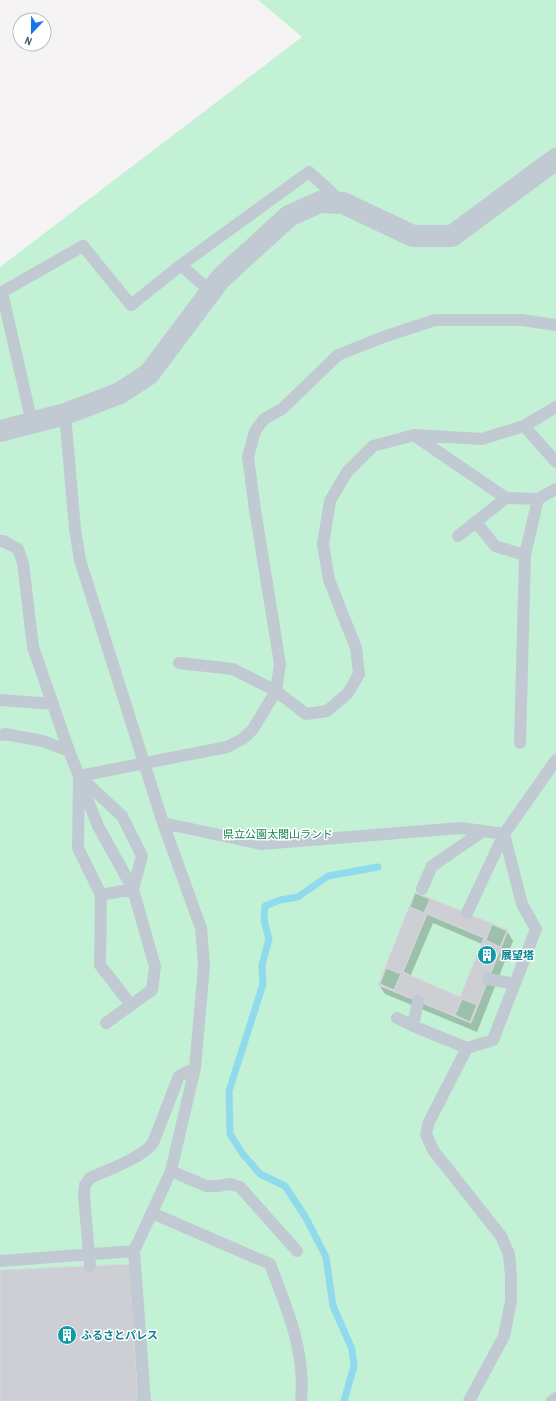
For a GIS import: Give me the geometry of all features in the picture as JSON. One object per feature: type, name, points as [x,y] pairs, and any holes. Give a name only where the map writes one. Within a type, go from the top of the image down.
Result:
[{"type":"street","points":[[0,431],[65,414],[120,393],[149,374],[221,278],[289,216],[320,202],[344,203],[413,236],[452,236],[556,158]]},
{"type":"lane","points":[[32,423],[2,302],[2,292],[83,246],[131,305],[181,265],[309,172],[344,203]]},
{"type":"lane","points":[[181,265],[211,292]]},
{"type":"lane","points":[[79,776],[227,747],[244,738],[253,729],[276,691],[280,664],[248,457],[254,431],[264,419],[282,409],[338,355],[386,336],[435,320],[522,320],[556,325]]},
{"type":"lane","points":[[179,663],[233,669],[276,691],[306,714],[327,711],[348,693],[359,674],[356,648],[329,580],[323,544],[330,501],[347,472],[373,446],[414,435],[482,439],[524,426],[556,407]]},
{"type":"lane","points":[[65,414],[75,529],[80,560],[164,823],[201,928],[204,966],[195,1068],[171,1171],[134,1251],[145,1401]]},
{"type":"lane","points":[[524,426],[556,462]]},
{"type":"lane","points":[[414,435],[506,498],[538,499],[556,489]]},
{"type":"lane","points":[[458,536],[506,498]]},
{"type":"lane","points":[[520,743],[525,555],[538,499]]},
{"type":"lane","points":[[476,522],[495,546],[525,555]]},
{"type":"lane","points":[[0,541],[3,541],[18,549],[23,563],[33,647],[69,751],[98,826],[133,888],[155,967],[152,990],[106,1023]]},
{"type":"lane","points":[[0,700],[53,704]]},
{"type":"lane","points":[[0,735],[5,734],[43,741],[69,751]]},
{"type":"lane","points":[[467,913],[504,834],[556,760]]},
{"type":"lane","points":[[79,776],[122,816],[142,856],[133,888]]},
{"type":"lane","points":[[79,776],[78,848],[101,895],[100,965],[131,1005]]},
{"type":"lane","points":[[164,823],[262,844],[461,828],[504,834]]},
{"type":"lane","points":[[422,889],[432,866],[483,831]]},
{"type":"lane","points":[[397,1018],[467,1048],[493,1040],[536,929],[522,904],[504,834]]},
{"type":"lane","points":[[101,895],[133,888]]},
{"type":"lane","points":[[488,979],[515,984]]},
{"type":"lane","points":[[413,1026],[418,1001]]},
{"type":"lane","points":[[467,1048],[429,1122],[426,1134],[432,1150],[501,1236],[509,1254],[511,1276],[511,1301],[504,1336],[469,1401]]},
{"type":"lane","points":[[90,1266],[84,1195],[85,1184],[90,1178],[141,1154],[149,1148],[179,1076],[195,1068]]},
{"type":"lane","points":[[171,1171],[206,1186],[230,1184],[240,1187],[297,1251]]},
{"type":"lane","points":[[152,1213],[270,1264],[290,1313],[300,1352],[301,1401]]},
{"type":"lane","points":[[0,1261],[134,1251]]},
{"type":"lane","points":[[552,1401],[556,1398]]},
{"type":"green space","name":"県立公園太閤山ランド","points":[[258,0],[556,0],[556,1401],[0,1401],[0,267],[302,37]]},
{"type":"building","name":"展望塔","points":[[415,892],[508,930],[471,1023],[378,985]],"holes":[[[427,914],[484,938],[460,997],[403,972]]]},
{"type":"building","points":[[415,893],[430,899],[424,913],[410,907]]},
{"type":"building","points":[[492,924],[507,931],[500,947],[486,940]]},
{"type":"building","points":[[386,968],[401,974],[394,990],[380,984]]},
{"type":"building","points":[[462,999],[477,1005],[470,1022],[455,1015]]},
{"type":"building","name":"ふるさとパレス","points":[[130,1264],[138,1401],[0,1401],[0,1270]]},
{"type":"waterway","points":[[344,1401],[354,1366],[352,1349],[333,1306],[326,1257],[306,1218],[285,1186],[260,1174],[242,1153],[230,1134],[229,1091],[263,984],[262,965],[269,939],[264,920],[265,906],[280,900],[298,897],[328,876],[378,867]]},
{"type":"place","name":"展望塔","points":[[487,955]]},
{"type":"place","name":"ふるさとパレス","points":[[67,1335]]}]
